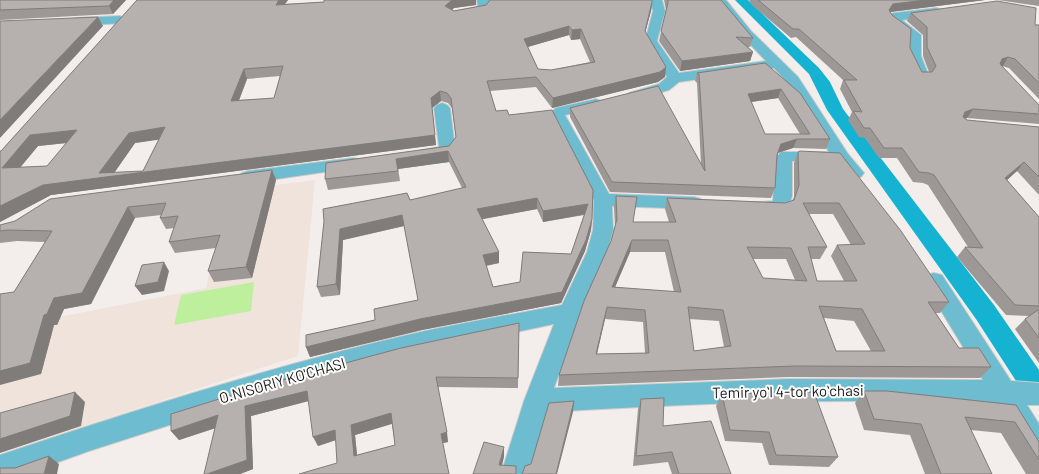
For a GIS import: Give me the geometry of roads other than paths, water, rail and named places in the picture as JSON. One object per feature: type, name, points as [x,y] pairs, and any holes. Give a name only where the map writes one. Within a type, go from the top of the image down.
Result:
[{"type":"street","points":[[454,14],[482,10],[484,7],[483,0]]},
{"type":"street","points":[[656,0],[659,11],[651,41],[675,78]]},
{"type":"street","points":[[720,0],[747,34],[793,80],[841,157],[869,190]]},
{"type":"street","points":[[922,76],[914,56],[915,35],[893,18],[944,10]]},
{"type":"street","points":[[65,22],[120,20]]},
{"type":"street","points":[[514,474],[537,401],[570,312],[597,252],[604,230],[603,200],[557,114],[664,87],[675,78],[775,64]]},
{"type":"street","points":[[410,156],[439,153],[447,148],[442,108]]},
{"type":"street","points":[[738,205],[780,207],[782,200],[782,168],[784,159],[787,156],[841,157]]},
{"type":"street","points":[[227,180],[372,161]]},
{"type":"street","points":[[603,200],[710,203]]},
{"type":"street","points":[[926,269],[1023,394],[1039,448]]},
{"type":"street","name":"O.NISORIY KO'CHASI","points":[[0,469],[89,438],[269,382],[403,346],[570,312]]},
{"type":"street","name":"Temir yoʻl 4-tor koʻchasi","points":[[537,401],[658,394],[831,389],[1023,394]]},
{"type":"waterway","points":[[741,0],[814,71],[822,82],[835,110],[985,312],[1039,392]]}]
